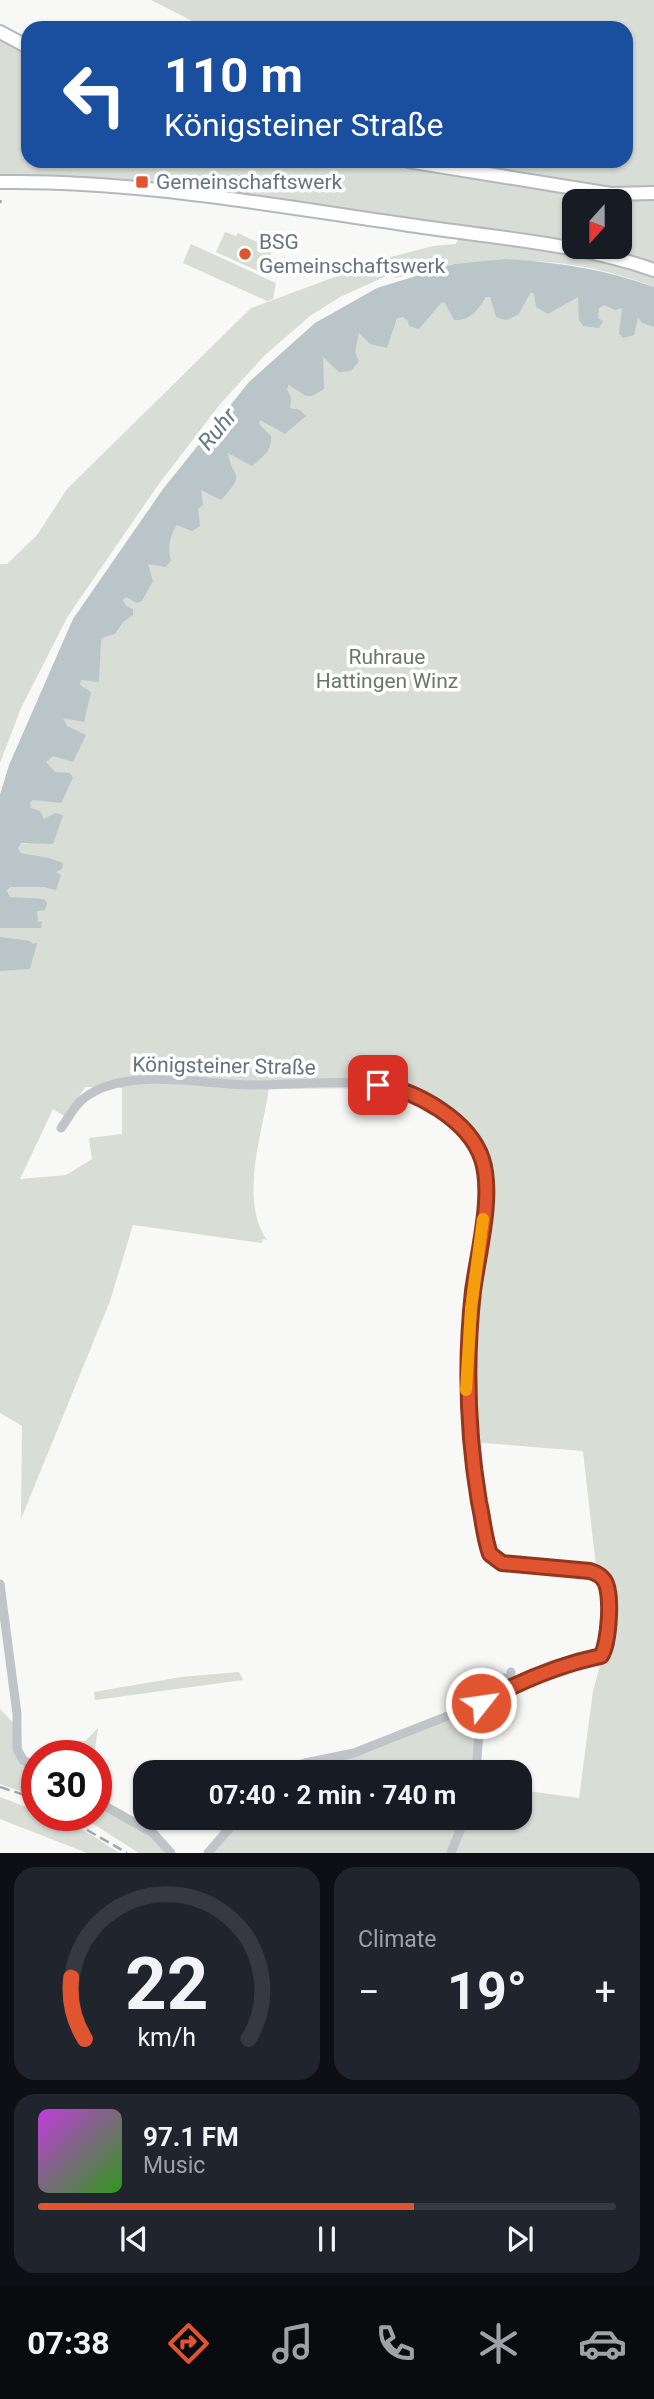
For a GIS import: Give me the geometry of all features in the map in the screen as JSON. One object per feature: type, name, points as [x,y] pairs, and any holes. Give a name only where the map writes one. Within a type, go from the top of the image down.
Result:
[{"type":"main road","points":[[0,32],[21,43]]},
{"type":"main road","points":[[451,168],[604,193],[654,193]]},
{"type":"main road","points":[[0,182],[53,182],[180,191],[562,247],[654,270]]},
{"type":"street","name":"Königsteiner Straße","points":[[61,1128],[80,1102],[89,1095],[124,1082],[149,1080],[240,1085],[386,1086],[431,1105],[467,1135],[481,1157],[485,1173],[483,1222],[468,1347],[466,1394],[471,1453],[488,1550],[494,1559],[502,1563],[594,1572],[605,1580],[608,1593],[607,1642],[601,1656],[576,1661],[511,1686],[481,1703],[354,1753],[320,1760]]},
{"type":"street","points":[[0,1584],[17,1714],[17,1749],[21,1756]]},
{"type":"street","points":[[508,1675],[511,1686]]},
{"type":"street","points":[[477,1760],[481,1703]]},
{"type":"street","points":[[112,1810],[153,1833],[171,1853]]},
{"type":"street","points":[[208,1853],[228,1830]]},
{"type":"street","points":[[451,1853],[460,1830]]},
{"type":"green space","points":[[151,0],[654,0],[654,265],[632,258],[632,189],[562,189],[562,241],[521,232],[445,225],[256,196],[160,185],[0,180],[0,37],[21,48],[21,168],[633,168],[633,21],[192,21]]},
{"type":"green space","name":"BSG Gemeinschaftswerk","points":[[225,232],[236,236],[238,233],[271,252],[270,256],[283,262],[278,273],[271,270],[269,274],[262,273],[216,252]]},
{"type":"green space","points":[[459,237],[558,253],[562,254],[562,259],[586,259],[642,271],[654,276],[654,287],[588,268],[526,261],[495,262],[395,278],[393,273],[340,297],[310,316],[265,355],[221,403],[158,485],[68,616],[21,708],[0,763],[0,564],[7,564],[37,535],[67,489],[251,308],[383,259],[433,246],[456,244]]},
{"type":"green space","points":[[191,244],[276,283],[273,299],[267,301],[183,263]]},
{"type":"green space","name":"Ruhraue Hattingen Winz","points":[[507,289],[604,297],[654,320],[654,1853],[453,1853],[463,1830],[532,1830],[532,1792],[579,1798],[593,1691],[602,1658],[609,1593],[598,1574],[595,1558],[583,1451],[472,1442],[468,1390],[484,1206],[483,1164],[467,1134],[384,1088],[269,1089],[253,1187],[259,1224],[267,1240],[262,1239],[262,1243],[133,1225],[110,1301],[21,1519],[22,1426],[0,1413],[0,928],[11,927],[17,898],[10,897],[7,891],[10,887],[19,887],[21,853],[18,848],[20,843],[28,844],[31,809],[29,803],[33,800],[60,719],[150,538],[290,385],[323,356],[327,361],[356,342],[359,333],[364,337],[396,322],[397,318],[442,302]],"holes":[[[85,1087],[122,1088],[122,1134],[89,1138],[92,1159],[66,1175],[20,1179],[53,1109],[66,1117]]]},
{"type":"green space","points":[[239,1672],[243,1680],[95,1700],[94,1692],[181,1677]]},
{"type":"green space","points":[[0,1709],[21,1731],[21,1791],[0,1784]]},
{"type":"green space","points":[[478,1709],[475,1760],[340,1760],[367,1753]]},
{"type":"green space","points":[[98,1728],[96,1740],[86,1740]]},
{"type":"green space","points":[[0,1797],[21,1805],[21,1827],[0,1819]]},
{"type":"green space","points":[[112,1812],[133,1823],[133,1830],[145,1830],[152,1834],[170,1853],[139,1853],[104,1831],[112,1831]]},
{"type":"green space","points":[[231,1830],[458,1830],[449,1853],[212,1853]]},
{"type":"green space","points":[[31,1831],[84,1831],[119,1853],[87,1853]]},
{"type":"water","name":"Ruhr","points":[[505,259],[581,267],[654,287],[654,327],[642,323],[638,317],[634,335],[623,338],[619,334],[622,308],[615,310],[604,305],[599,308],[598,318],[603,321],[599,328],[583,326],[579,320],[578,297],[548,314],[536,307],[534,294],[531,292],[518,315],[506,320],[496,317],[490,297],[486,297],[473,314],[460,320],[454,320],[442,302],[419,329],[409,326],[403,317],[397,318],[387,348],[370,344],[359,333],[355,352],[359,361],[351,371],[339,372],[323,357],[324,389],[312,396],[306,396],[289,385],[287,389],[291,398],[290,408],[300,410],[306,416],[285,434],[260,420],[259,424],[271,436],[271,441],[266,453],[252,466],[228,453],[236,476],[234,484],[221,500],[201,490],[203,505],[198,509],[200,526],[192,531],[177,525],[170,542],[171,560],[166,567],[148,564],[153,581],[142,601],[137,603],[126,597],[123,600],[126,606],[133,609],[133,615],[123,622],[115,634],[101,640],[99,682],[81,680],[80,685],[91,692],[84,722],[63,718],[67,726],[86,735],[73,762],[53,756],[46,762],[55,772],[70,773],[73,778],[61,803],[33,800],[30,803],[31,808],[40,811],[44,819],[55,813],[63,815],[53,844],[21,843],[18,848],[21,853],[63,863],[62,869],[56,872],[61,875],[56,890],[44,887],[10,887],[7,891],[10,897],[44,899],[47,903],[45,910],[37,911],[38,922],[42,921],[41,928],[0,928],[0,795],[9,765],[73,619],[163,489],[249,382],[315,323],[377,288],[455,264]]},
{"type":"water","points":[[0,937],[37,943],[30,969],[0,971]]},
{"type":"railway","points":[[0,1787],[21,1794]]},
{"type":"railway","points":[[89,1831],[127,1853]]},
{"type":"slow traffic","points":[[466,1390],[471,1309],[483,1219]]},
{"type":"place","name":"Gemeinschaftswerk","points":[[142,182]]},
{"type":"place","name":"BSG Gemeinschaftswerk","points":[[245,254]]},
{"type":"route","points":[[378,1085],[412,1095],[450,1119],[474,1144],[483,1164],[483,1222],[471,1309],[466,1394],[472,1462],[490,1554],[502,1563],[590,1571],[603,1577],[608,1588],[607,1642],[601,1656],[576,1661],[523,1679],[481,1703]]}]
